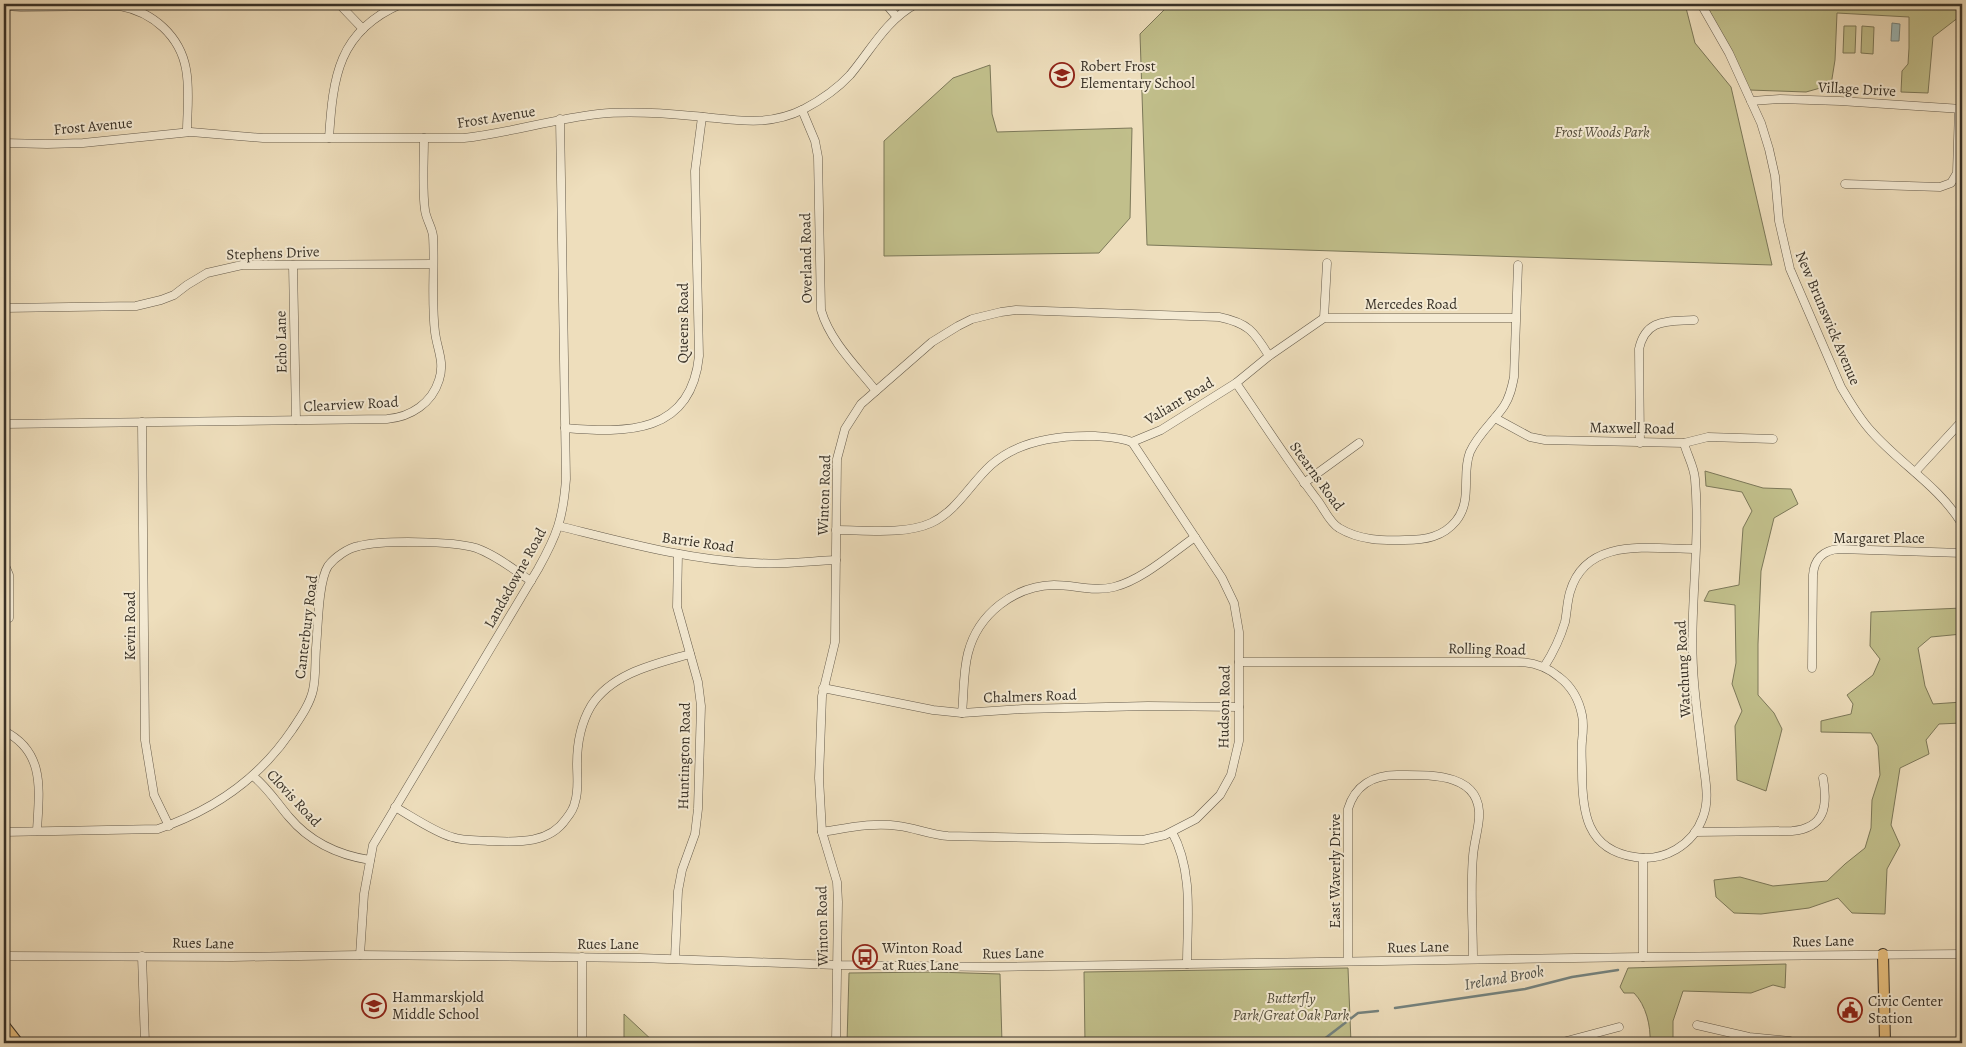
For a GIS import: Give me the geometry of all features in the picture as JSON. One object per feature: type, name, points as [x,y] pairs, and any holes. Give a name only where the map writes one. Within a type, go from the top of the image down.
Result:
[{"type":"main road","points":[[1883,954],[1885,1043]]},
{"type":"main road","points":[[4,1025],[18,1043]]},
{"type":"street","points":[[339,4],[363,29]]},
{"type":"street","points":[[329,138],[332,98],[337,71],[347,50],[363,29],[379,16],[401,4]]},
{"type":"street","points":[[886,4],[896,16]]},
{"type":"street","name":"Frost Avenue","points":[[4,143],[83,143],[187,132],[263,138],[464,138],[484,136],[560,120],[600,114],[702,117],[729,121],[755,121],[776,118],[802,110],[816,103],[839,86],[896,16],[916,4]]},
{"type":"street","name":"New Brunswick Avenue","points":[[1701,4],[1729,53],[1761,123],[1775,176],[1783,245],[1798,291],[1850,403],[1872,432],[1946,501],[1962,524]]},
{"type":"street","points":[[4,6],[120,6],[143,13],[157,22],[174,40],[184,62],[187,78],[187,132]]},
{"type":"street","name":"Village Drive","points":[[1751,101],[1780,99],[1830,100],[1961,109]]},
{"type":"street","points":[[1845,184],[1940,187],[1951,182],[1957,173],[1961,109]]},
{"type":"street","name":"Overland Road","points":[[802,110],[815,141],[818,157],[820,295],[824,322],[831,334],[876,390]]},
{"type":"street","name":"Queens Road","points":[[565,428],[615,431],[633,430],[649,425],[663,418],[676,408],[694,380],[698,356],[695,170],[702,117]]},
{"type":"street","name":"Landsdowne Road","points":[[360,956],[364,894],[372,845],[531,581],[559,526],[564,506],[566,479],[560,120]]},
{"type":"street","name":"Clearview Road","points":[[4,424],[393,418],[410,414],[428,400],[439,380],[442,363],[435,332],[433,233],[425,210],[424,138]]},
{"type":"street","points":[[1324,318],[1327,262]]},
{"type":"street","name":"Echo Lane","points":[[293,264],[296,420]]},
{"type":"street","name":"Stephens Drive","points":[[4,308],[136,306],[174,295],[197,278],[219,269],[242,265],[433,264]]},
{"type":"street","name":"Stearns Road","points":[[1236,383],[1304,483],[1337,527],[1353,535],[1377,540],[1421,540],[1431,538],[1449,528],[1462,511],[1466,496],[1470,452],[1505,405],[1510,393],[1514,377],[1518,265]]},
{"type":"street","name":"Winton Road","points":[[836,1043],[838,902],[837,882],[822,832],[819,778],[820,714],[835,642],[837,459],[841,439],[855,412],[876,390],[944,333],[972,320],[1009,311],[1219,317],[1238,321],[1250,329],[1269,356]]},
{"type":"street","name":"Mercedes Road","points":[[1324,318],[1515,318]]},
{"type":"street","name":"Valiant Road","points":[[1132,442],[1161,430],[1236,383],[1269,356],[1324,318]]},
{"type":"street","points":[[1640,443],[1639,349],[1641,338],[1645,331],[1660,323],[1694,320]]},
{"type":"street","name":"Maxwell Road","points":[[1495,418],[1530,437],[1545,440],[1684,443],[1708,437],[1773,439]]},
{"type":"street","points":[[1916,472],[1962,420]]},
{"type":"street","name":"Kevin Road","points":[[142,422],[145,740],[154,795],[169,826]]},
{"type":"street","points":[[836,530],[906,529],[931,523],[952,509],[993,464],[1014,450],[1042,440],[1074,436],[1121,438],[1132,442]]},
{"type":"street","name":"Hudson Road","points":[[822,832],[884,824],[942,836],[1132,841],[1154,838],[1186,826],[1204,812],[1226,785],[1238,753],[1239,632],[1234,603],[1222,578],[1132,442]]},
{"type":"street","name":"Watchung Road","points":[[1643,858],[1656,857],[1675,851],[1686,843],[1704,816],[1707,797],[1694,682],[1695,476],[1684,443]]},
{"type":"street","points":[[1304,483],[1359,444]]},
{"type":"street","name":"Barrie Road","points":[[559,526],[678,554],[757,564],[836,560]]},
{"type":"street","points":[[962,713],[968,650],[981,624],[1001,604],[1017,594],[1044,586],[1064,585],[1098,590],[1122,585],[1138,577],[1194,537]]},
{"type":"street","name":"Canterbury Road","points":[[4,832],[158,829],[205,810],[227,797],[253,776],[282,744],[297,723],[313,691],[322,586],[328,567],[336,558],[357,546],[384,542],[453,544],[475,548],[491,555],[531,581]]},
{"type":"street","points":[[1544,667],[1559,638],[1572,584],[1578,573],[1592,560],[1602,554],[1620,549],[1696,549]]},
{"type":"street","name":"Margaret Place","points":[[1812,668],[1813,575],[1820,556],[1826,552],[1839,549],[1962,553]]},
{"type":"street","name":"Huntington Road","points":[[675,958],[678,890],[682,870],[694,834],[698,809],[700,706],[698,682],[676,607],[678,554]]},
{"type":"street","points":[[4,563],[9,575],[9,618]]},
{"type":"street","points":[[395,807],[451,837],[465,840],[516,842],[549,835],[562,824],[575,803],[579,743],[583,722],[592,705],[606,689],[622,678],[643,668],[690,654]]},
{"type":"street","name":"Rolling Road","points":[[1239,662],[1517,662],[1544,667],[1566,683],[1580,707],[1583,727],[1582,801],[1590,826],[1598,837],[1612,850],[1630,857],[1643,858]]},
{"type":"street","name":"Chalmers Road","points":[[824,688],[933,710],[962,713],[1052,708],[1239,707]]},
{"type":"street","points":[[4,731],[24,745],[34,761],[39,786],[37,831]]},
{"type":"street","name":"East Waverly Drive","points":[[1348,961],[1348,809],[1354,796],[1366,783],[1374,778],[1390,775],[1450,778],[1468,788],[1477,801],[1479,817],[1473,856],[1473,959]]},
{"type":"street","name":"Clovis Road","points":[[253,776],[265,786],[290,819],[310,836],[338,852],[370,860]]},
{"type":"street","points":[[1695,832],[1792,831],[1807,828],[1818,820],[1825,808],[1826,794],[1823,778]]},
{"type":"street","points":[[1172,832],[1181,850],[1186,870],[1187,964]]},
{"type":"street","points":[[1643,858],[1643,957]]},
{"type":"street","name":"Rues Lane","points":[[4,956],[675,958],[837,965],[991,967],[1473,959],[1962,954]]},
{"type":"street","points":[[142,956],[145,1043]]},
{"type":"street","points":[[582,957],[582,1043]]},
{"type":"street","points":[[1696,1025],[1749,1040],[1790,1042]]},
{"type":"street","points":[[1559,1043],[1577,1041],[1619,1028]]},
{"type":"green space","name":"Frost Woods Park","points":[[1170,4],[1685,4],[1695,43],[1731,87],[1772,265],[1147,245],[1140,34]]},
{"type":"green space","points":[[1706,4],[1960,4],[1959,17],[1933,37],[1928,93],[1901,92],[1902,71],[1908,64],[1909,17],[1837,13],[1835,60],[1831,85],[1806,92],[1749,90]]},
{"type":"green space","points":[[1844,26],[1856,26],[1855,53],[1843,53]]},
{"type":"green space","points":[[1862,26],[1874,27],[1873,54],[1861,53]]},
{"type":"green space","points":[[990,65],[992,114],[997,132],[1132,128],[1130,218],[1099,253],[884,256],[884,141],[953,78]]},
{"type":"green space","points":[[1705,471],[1763,488],[1791,489],[1798,504],[1774,518],[1761,571],[1758,695],[1774,713],[1782,729],[1766,791],[1737,780],[1735,726],[1742,711],[1732,684],[1736,663],[1735,605],[1704,601],[1709,591],[1739,585],[1743,528],[1752,511],[1742,492],[1706,486]]},
{"type":"green space","points":[[1962,608],[1962,634],[1931,637],[1918,648],[1925,686],[1933,704],[1962,702],[1962,723],[1939,724],[1926,740],[1929,754],[1900,768],[1891,825],[1900,845],[1887,869],[1885,914],[1852,913],[1838,898],[1809,908],[1761,914],[1734,913],[1716,897],[1714,880],[1740,877],[1773,886],[1827,881],[1865,848],[1871,828],[1872,800],[1880,775],[1878,746],[1871,733],[1821,732],[1821,721],[1851,714],[1853,704],[1847,695],[1873,675],[1880,659],[1870,646],[1871,612]]},
{"type":"green space","points":[[1786,964],[1785,988],[1773,985],[1751,993],[1683,991],[1673,1021],[1673,1043],[1650,1043],[1649,1023],[1642,1003],[1634,993],[1624,993],[1620,987],[1628,968]]},
{"type":"green space","name":"Butterfly Park/Great Oak Park","points":[[1348,968],[1351,1043],[1085,1043],[1084,972]]},
{"type":"green space","points":[[935,972],[1000,974],[1002,1043],[847,1043],[849,973]]},
{"type":"green space","points":[[624,1014],[655,1043],[624,1043]]},
{"type":"water","points":[[1892,23],[1900,24],[1899,41],[1891,41]]},
{"type":"waterway","name":"Ireland Brook","points":[[1395,1008],[1525,989],[1572,977],[1618,970]]},
{"type":"waterway","name":"Ireland Brook","points":[[1319,1043],[1358,1013],[1378,1011]]},
{"type":"place","name":"Robert Frost Elementary School","points":[[1062,75]]},
{"type":"place","name":"Winton Road at Rues Lane","points":[[865,957]]},
{"type":"place","name":"Hammarskjold Middle School","points":[[374,1006]]},
{"type":"place","name":"Civic Center Station","points":[[1850,1010]]}]
